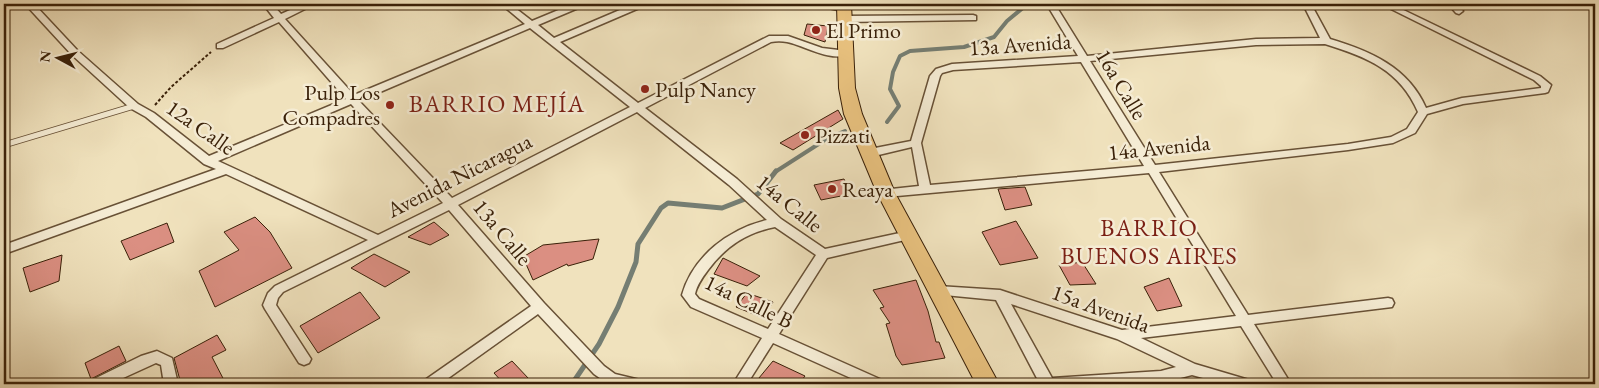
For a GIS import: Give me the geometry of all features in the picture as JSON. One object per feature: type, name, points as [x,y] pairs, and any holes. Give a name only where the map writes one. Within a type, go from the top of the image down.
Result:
[{"type":"main road","points":[[843,10],[846,88],[853,114],[886,192],[988,384]]},
{"type":"street","name":"12a Calle","points":[[32,4],[75,52],[134,106],[150,115],[208,161],[379,240]]},
{"type":"street","name":"13a Calle","points":[[267,4],[352,99],[451,204],[539,307],[610,382],[635,384]]},
{"type":"street","points":[[220,46],[311,4]]},
{"type":"street","name":"14a Calle","points":[[504,4],[733,182],[762,206],[777,222],[823,254]]},
{"type":"street","points":[[208,161],[580,4]]},
{"type":"street","points":[[554,41],[641,4]]},
{"type":"street","points":[[820,4],[843,10],[973,18]]},
{"type":"street","points":[[1307,4],[1326,41]]},
{"type":"street","points":[[1385,4],[1536,78],[1546,85],[1545,90],[1462,100],[1423,112]]},
{"type":"street","points":[[1452,4],[1459,11]]},
{"type":"street","name":"16a Calle","points":[[1053,8],[1150,169],[1284,384]]},
{"type":"street","name":"Avenida Nicaragua","points":[[304,359],[269,305],[272,296],[279,289],[451,204],[770,39],[791,39],[826,52],[844,53]]},
{"type":"street","name":"13a Avenida","points":[[925,189],[916,143],[935,76],[943,69],[1083,59],[1256,42],[1326,41],[1352,49],[1380,62],[1400,76],[1416,96],[1423,112]]},
{"type":"street","name":"14a Avenida","points":[[886,192],[1150,169],[1348,148],[1393,140],[1411,131],[1423,112]]},
{"type":"street","points":[[870,153],[916,143]]},
{"type":"street","points":[[4,250],[225,170]]},
{"type":"street","name":"14a Calle B","points":[[777,222],[759,225],[738,233],[718,248],[690,284],[688,295],[695,303],[877,384]]},
{"type":"street","points":[[740,384],[823,254],[909,235]]},
{"type":"street","name":"15a Avenida","points":[[938,291],[1000,295],[1122,335],[1192,369],[1244,384]]},
{"type":"street","points":[[1000,295],[1048,384],[1161,377],[1192,369]]},
{"type":"street","points":[[1122,335],[1388,304]]},
{"type":"street","points":[[430,384],[539,307]]},
{"type":"street","points":[[97,384],[146,360],[156,358],[166,362],[170,384]]},
{"type":"lane","points":[[4,145],[134,106]]},
{"type":"path","points":[[150,115],[157,102],[171,87],[206,55],[220,46]]},
{"type":"building","name":"El Primo","points":[[807,24],[828,26],[825,42],[804,35]]},
{"type":"building","name":"Pizzati","points":[[838,110],[843,119],[793,150],[780,143]]},
{"type":"building","name":"Reaya","points":[[844,179],[851,194],[821,200],[814,185]]},
{"type":"building","points":[[1025,187],[1032,205],[1005,210],[998,189]]},
{"type":"building","points":[[255,217],[270,232],[292,268],[215,307],[199,271],[239,250],[224,232]]},
{"type":"building","points":[[1016,221],[1038,258],[1000,265],[982,232]]},
{"type":"building","points":[[434,222],[449,235],[430,245],[408,237]]},
{"type":"building","points":[[167,223],[174,242],[130,260],[121,241]]},
{"type":"building","points":[[599,239],[593,259],[568,266],[567,264],[533,280],[523,257],[543,245]]},
{"type":"building","points":[[374,254],[410,272],[385,287],[351,268]]},
{"type":"building","points":[[62,255],[59,281],[30,292],[23,268]]},
{"type":"building","points":[[723,258],[760,276],[747,286],[714,274]]},
{"type":"building","points":[[1082,262],[1096,284],[1070,285],[1059,265]]},
{"type":"building","points":[[1169,278],[1182,306],[1157,311],[1144,287]]},
{"type":"building","points":[[916,280],[928,311],[936,342],[939,342],[945,358],[902,365],[896,356],[886,324],[890,323],[880,308],[884,307],[873,290]]},
{"type":"building","points":[[360,292],[380,318],[318,353],[300,326]]},
{"type":"building","points":[[747,293],[773,302],[763,318],[736,307]]},
{"type":"building","points":[[217,335],[226,350],[212,357],[226,384],[181,384],[174,358]]},
{"type":"building","points":[[119,346],[126,361],[91,379],[85,363]]},
{"type":"building","points":[[512,361],[529,379],[521,384],[504,384],[494,373]]},
{"type":"building","points":[[773,361],[805,376],[799,384],[754,384]]},
{"type":"waterway","points":[[887,122],[899,106],[890,89],[893,72],[900,56],[910,51],[964,47],[994,37],[1007,21],[1024,7],[1038,4]]},
{"type":"waterway","points":[[775,172],[828,138],[845,131]]},
{"type":"waterway","points":[[572,384],[599,344],[618,307],[636,262],[638,244],[661,208],[668,203],[722,208],[758,194],[775,172]]},
{"type":"place","name":"El Primo","points":[[816,30]]},
{"type":"place","name":"Pulp Nancy","points":[[645,89]]},
{"type":"place","name":"Pulp Los Compadres","points":[[390,105]]},
{"type":"place","name":"Pizzati","points":[[805,135]]},
{"type":"place","name":"Reaya","points":[[832,189]]},
{"type":"district","name":"BARRIO MEJÍA","points":[[497,104]]},
{"type":"district","name":"BARRIO BUENOS AIRES","points":[[1149,242]]}]
